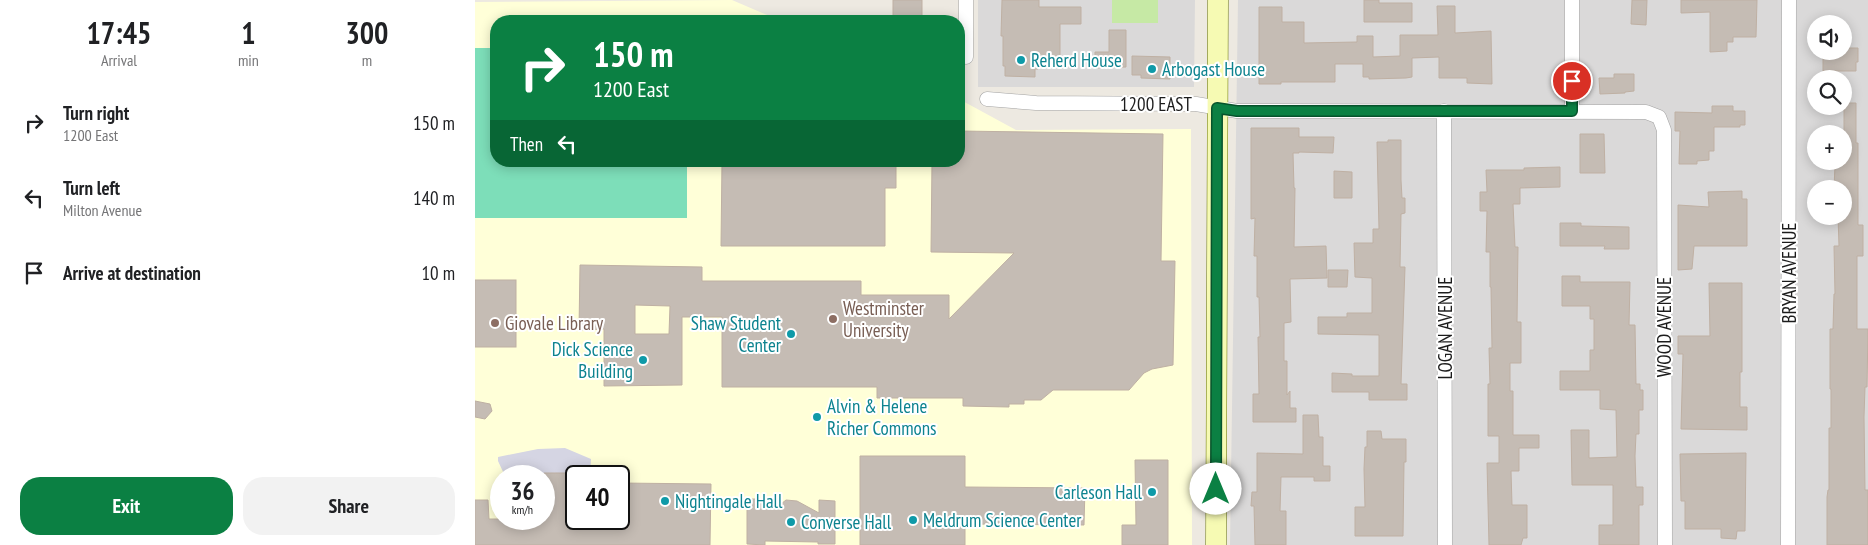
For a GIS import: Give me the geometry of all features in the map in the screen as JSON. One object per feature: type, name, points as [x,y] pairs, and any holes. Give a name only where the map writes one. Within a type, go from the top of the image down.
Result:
[{"type":"street","points":[[965,57],[966,0]]},
{"type":"street","points":[[1215,545],[1218,0]]},
{"type":"street","points":[[1572,0],[1572,111]]},
{"type":"street","name":"BRYAN AVENUE","points":[[1788,545],[1789,0]]},
{"type":"street","name":"1200 EAST","points":[[987,99],[1036,103],[1196,104],[1237,111],[1572,111],[1646,112],[1654,114]]},
{"type":"street","name":"LOGAN AVENUE","points":[[1444,112],[1445,545]]},
{"type":"street","name":"WOOD AVENUE","points":[[1654,114],[1659,116],[1664,130],[1665,545]]},
{"type":"shaded area","name":"Westminster University","points":[[732,0],[767,15],[490,15],[490,167],[965,167],[965,102],[1016,130],[1191,129],[1192,545],[475,545],[475,2]]},
{"type":"shaded area","points":[[978,0],[1195,0],[1194,87],[978,87]]},
{"type":"shaded area","points":[[1238,0],[1868,0],[1868,545],[1230,545]]},
{"type":"shaded area","points":[[565,448],[591,459],[591,465],[565,465],[565,473],[555,473],[555,465],[500,465],[498,461],[498,457],[538,449]]},
{"type":"green space","points":[[1112,0],[1158,0],[1158,23],[1112,23]]},
{"type":"green space","points":[[475,48],[490,48],[490,167],[687,167],[687,218],[475,218]]},
{"type":"building","points":[[893,0],[922,0],[922,15],[893,15]]},
{"type":"building","points":[[1002,0],[1039,0],[1039,7],[1081,7],[1081,24],[1060,24],[1060,58],[1038,58],[1038,69],[1035,69],[1035,77],[1005,76],[1003,36],[1001,36]]},
{"type":"building","points":[[1364,0],[1379,0],[1379,3],[1412,3],[1412,22],[1364,22]]},
{"type":"building","points":[[1632,0],[1647,0],[1646,25],[1631,24]]},
{"type":"building","points":[[1681,0],[1757,0],[1756,37],[1733,37],[1733,42],[1727,42],[1727,51],[1710,52],[1710,12],[1681,13]]},
{"type":"building","points":[[1437,6],[1455,6],[1455,33],[1491,31],[1492,84],[1467,83],[1467,78],[1439,78],[1439,57],[1412,58],[1412,77],[1406,78],[1369,79],[1369,77],[1363,77],[1363,64],[1335,64],[1335,82],[1259,84],[1259,7],[1282,7],[1282,22],[1304,22],[1304,43],[1357,42],[1357,36],[1373,36],[1373,57],[1400,56],[1400,35],[1438,35]]},
{"type":"building","points":[[1109,30],[1126,30],[1126,67],[1095,68],[1095,52],[1109,52]]},
{"type":"building","points":[[1852,48],[1858,48],[1856,71],[1823,70],[1823,60],[1852,60]]},
{"type":"building","name":"Arbogast House","points":[[1132,56],[1170,57],[1170,79],[1141,78],[1141,75],[1132,75]]},
{"type":"building","points":[[1614,74],[1634,74],[1634,91],[1600,94],[1599,78],[1614,78]]},
{"type":"building","points":[[1852,103],[1856,103],[1858,225],[1863,225],[1863,256],[1857,256],[1857,329],[1868,329],[1867,387],[1865,387],[1864,417],[1865,490],[1868,490],[1868,545],[1827,545],[1829,428],[1831,428],[1830,329],[1833,329],[1835,294],[1834,246],[1839,246],[1838,225],[1852,225],[1852,180],[1834,180],[1835,170],[1852,170],[1852,125],[1844,125],[1844,115],[1852,115]]},
{"type":"building","points":[[1712,106],[1733,106],[1733,111],[1745,111],[1745,125],[1740,125],[1740,127],[1714,127],[1714,151],[1709,151],[1709,160],[1697,161],[1697,164],[1679,164],[1680,131],[1675,131],[1675,112],[1712,113]]},
{"type":"building","points":[[1251,128],[1299,128],[1299,137],[1334,137],[1333,153],[1293,153],[1295,188],[1294,247],[1326,246],[1327,278],[1290,279],[1291,322],[1284,323],[1284,361],[1287,361],[1287,395],[1290,391],[1290,408],[1296,408],[1296,422],[1253,422],[1253,394],[1259,394],[1258,337],[1260,337],[1259,297],[1257,297],[1257,256],[1254,256],[1255,218],[1251,219]]},
{"type":"building","points":[[965,131],[1163,134],[1161,261],[1175,261],[1173,365],[1152,369],[1144,373],[1129,390],[1053,390],[1041,400],[1024,400],[1024,404],[1009,404],[1009,407],[963,406],[963,398],[877,398],[877,387],[722,387],[722,317],[682,317],[682,385],[604,386],[604,329],[579,330],[580,265],[702,267],[702,281],[861,281],[861,295],[949,295],[949,319],[1014,253],[931,252],[932,167],[965,167]],"holes":[[[635,305],[670,306],[669,334],[635,334]]]},
{"type":"building","points":[[1580,134],[1604,134],[1605,173],[1580,173]]},
{"type":"building","points":[[1388,140],[1401,140],[1401,180],[1402,198],[1405,198],[1405,213],[1401,214],[1400,267],[1405,267],[1401,384],[1407,384],[1407,400],[1369,400],[1369,392],[1332,392],[1332,373],[1352,374],[1352,376],[1379,376],[1379,335],[1318,334],[1318,317],[1347,317],[1347,313],[1372,313],[1372,278],[1355,277],[1354,243],[1373,243],[1373,229],[1379,229],[1377,142],[1388,142]]},
{"type":"building","points":[[722,167],[896,167],[896,188],[885,188],[885,246],[721,246]]},
{"type":"building","points":[[1560,167],[1560,187],[1520,188],[1520,204],[1513,204],[1515,247],[1518,247],[1517,322],[1521,322],[1521,363],[1510,363],[1510,391],[1513,391],[1513,435],[1539,435],[1539,448],[1519,448],[1519,471],[1511,471],[1512,505],[1527,505],[1527,538],[1523,538],[1521,545],[1489,545],[1487,463],[1499,463],[1499,436],[1488,436],[1489,348],[1492,348],[1490,252],[1486,252],[1487,211],[1480,211],[1480,192],[1487,192],[1486,170],[1524,170],[1524,168]]},
{"type":"building","points":[[1334,171],[1352,172],[1352,198],[1334,198]]},
{"type":"building","points":[[1742,191],[1742,199],[1747,199],[1747,246],[1694,246],[1692,269],[1678,270],[1678,205],[1709,207],[1708,192]]},
{"type":"building","points":[[1560,223],[1581,223],[1581,226],[1629,227],[1629,249],[1604,249],[1605,246],[1560,246]]},
{"type":"building","points":[[1328,270],[1348,270],[1347,287],[1328,287]]},
{"type":"building","points":[[1562,276],[1580,276],[1580,282],[1630,282],[1629,325],[1635,325],[1636,384],[1640,384],[1640,390],[1643,390],[1643,410],[1639,410],[1639,434],[1636,434],[1635,456],[1636,487],[1643,487],[1643,505],[1639,505],[1639,545],[1599,545],[1599,525],[1613,525],[1613,485],[1572,485],[1571,430],[1589,430],[1589,458],[1617,457],[1616,410],[1600,409],[1600,390],[1560,390],[1560,371],[1590,371],[1590,350],[1594,350],[1594,319],[1590,319],[1590,306],[1562,306]]},
{"type":"building","name":"Giovale Library","points":[[475,280],[516,280],[516,347],[475,347]]},
{"type":"building","points":[[1709,283],[1742,283],[1740,407],[1747,407],[1747,430],[1681,429],[1683,354],[1678,354],[1678,336],[1710,336]]},
{"type":"building","points":[[475,401],[490,404],[492,411],[485,419],[475,417]]},
{"type":"building","points":[[1303,415],[1318,415],[1319,437],[1323,437],[1323,466],[1330,466],[1330,481],[1314,481],[1314,477],[1281,477],[1280,511],[1286,511],[1286,545],[1255,545],[1254,506],[1251,506],[1252,492],[1257,492],[1257,453],[1303,454]]},
{"type":"building","points":[[1367,431],[1381,431],[1382,439],[1406,439],[1403,536],[1355,536],[1355,507],[1365,507],[1364,469]]},
{"type":"building","points":[[1746,453],[1745,531],[1737,531],[1736,539],[1721,538],[1721,529],[1685,529],[1685,501],[1681,501],[1680,454]]},
{"type":"building","name":"Meldrum Science Center","points":[[860,456],[965,456],[965,487],[1085,488],[1084,525],[965,524],[965,545],[860,545]]},
{"type":"building","name":"Carleson Hall","points":[[1135,460],[1168,460],[1168,545],[1122,545],[1122,525],[1136,525]]},
{"type":"building","name":"Nightingale Hall","points":[[555,473],[565,473],[565,530],[630,530],[630,483],[711,484],[710,545],[475,545],[475,500],[488,500],[490,530],[555,530]]},
{"type":"building","name":"Converse Hall","points":[[747,499],[765,499],[765,504],[781,504],[786,500],[797,501],[819,513],[819,500],[835,501],[835,544],[765,541],[765,545],[747,544]]},
{"type":"place","name":"Reherd House","points":[[1021,60]]},
{"type":"place","name":"Arbogast House","points":[[1152,69]]},
{"type":"place","name":"Westminster University","points":[[833,319]]},
{"type":"place","name":"Giovale Library","points":[[495,323]]},
{"type":"place","name":"Shaw Student Center","points":[[791,334]]},
{"type":"place","name":"Dick Science Building","points":[[643,360]]},
{"type":"place","name":"Alvin & Helene Richer Commons","points":[[817,417]]},
{"type":"place","name":"Carleson Hall","points":[[1152,492]]},
{"type":"place","name":"Nightingale Hall","points":[[665,501]]},
{"type":"place","name":"Meldrum Science Center","points":[[913,520]]},
{"type":"place","name":"Converse Hall","points":[[791,522]]},
{"type":"route","points":[[1216,489],[1217,108],[1237,111],[1572,111],[1572,81]]}]
